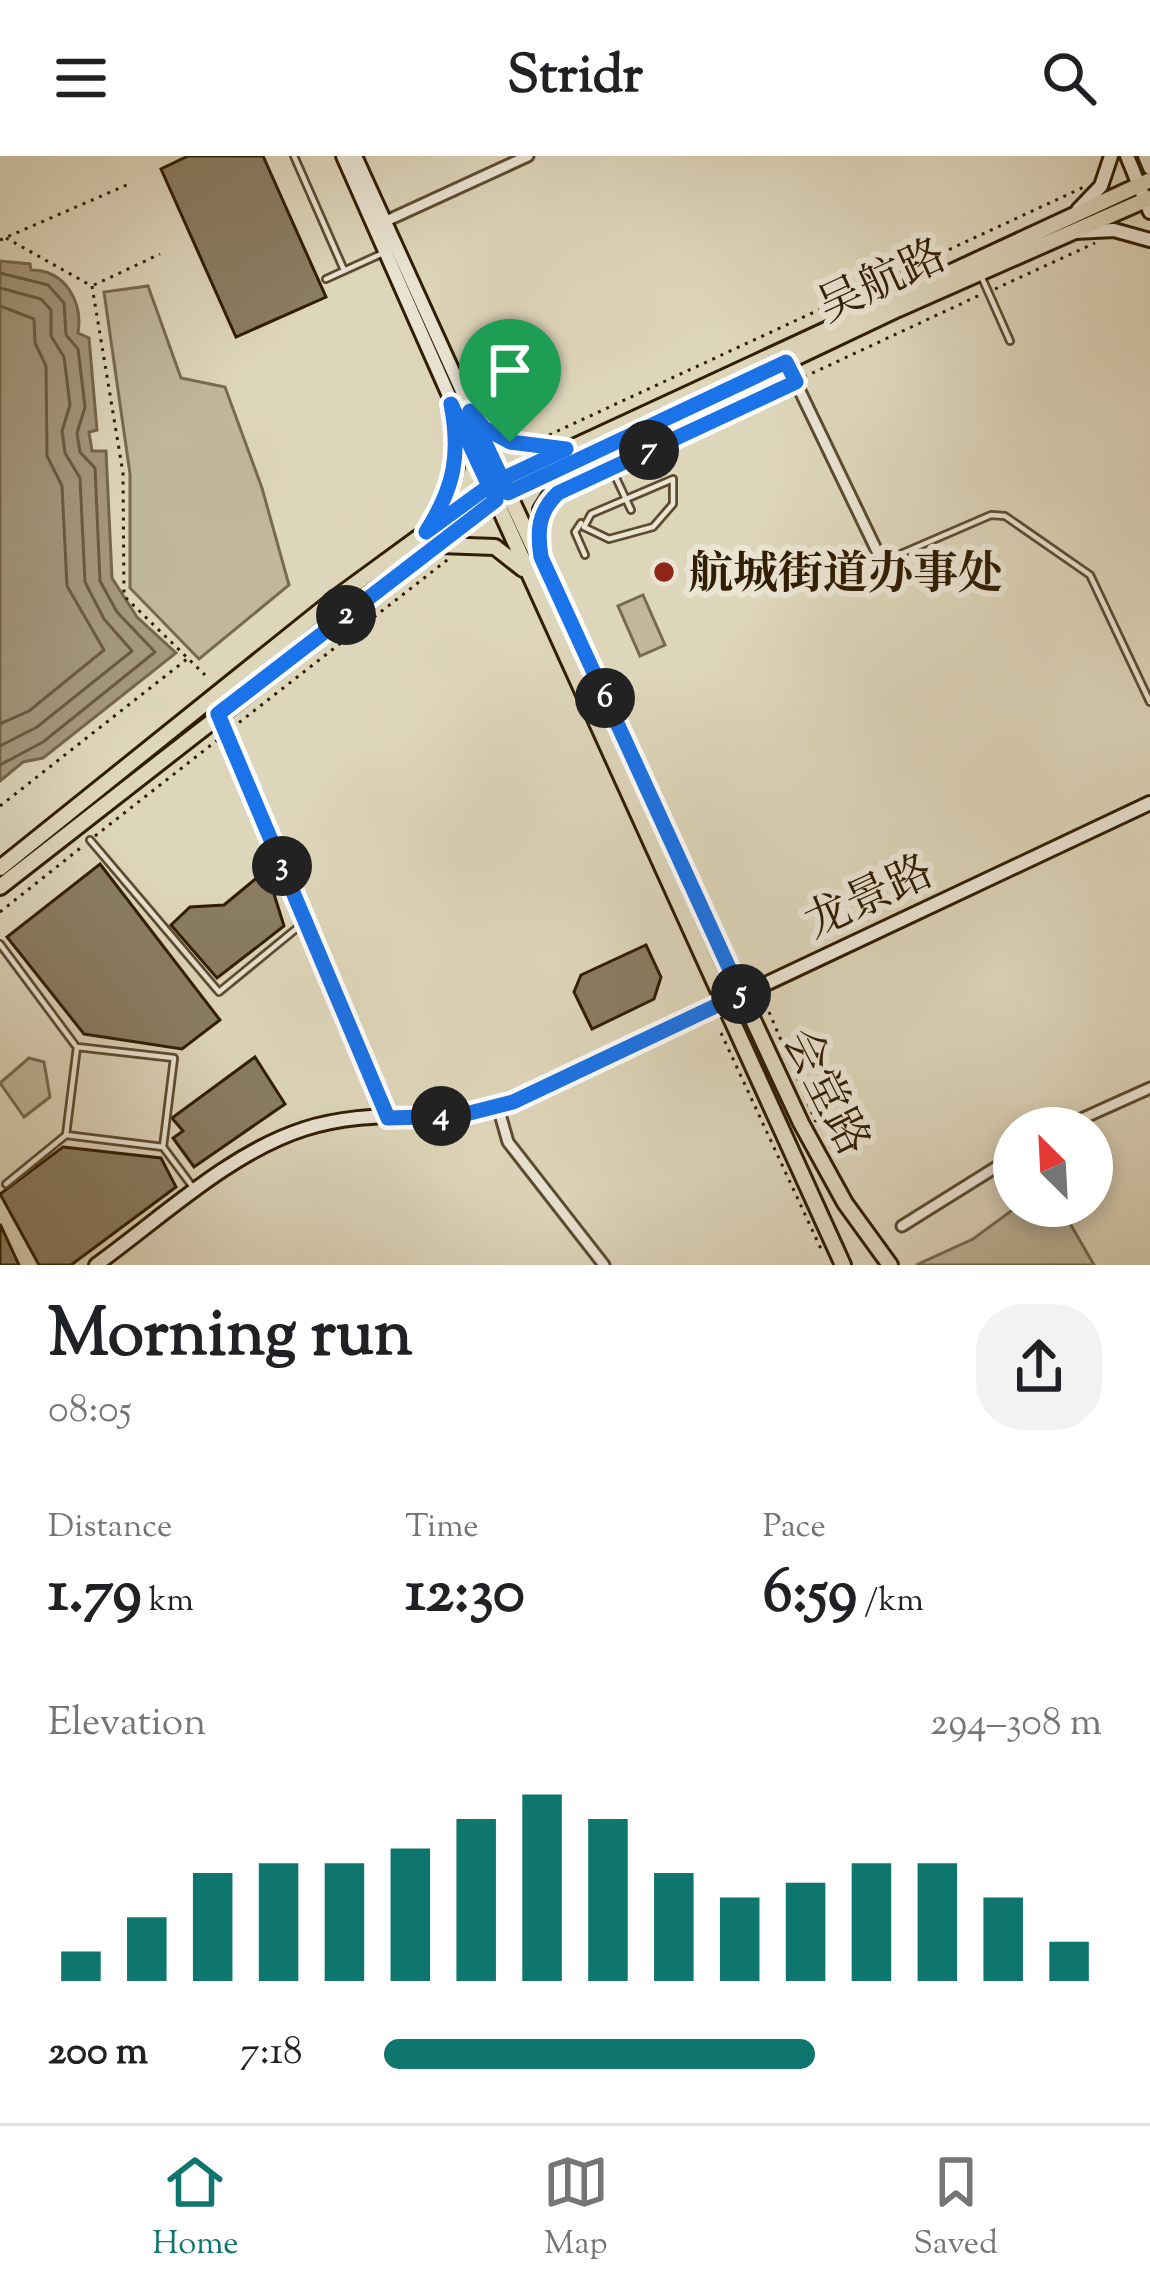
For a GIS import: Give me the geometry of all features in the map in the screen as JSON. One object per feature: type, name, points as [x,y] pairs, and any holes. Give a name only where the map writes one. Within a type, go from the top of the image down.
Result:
[{"type":"main road","name":"吴航路","points":[[0,868],[499,490],[1071,225],[1147,195]]},
{"type":"main road","name":"吴航路","points":[[570,455],[602,447],[980,273],[1071,225]]},
{"type":"main road","points":[[451,404],[456,467],[430,538],[495,547],[530,576]]},
{"type":"main road","points":[[470,411],[484,428],[510,442],[570,455],[542,510],[541,557]]},
{"type":"main road","name":"会堂路","points":[[499,490],[541,557],[821,1163],[890,1265]]},
{"type":"main road","name":"会堂路","points":[[499,490],[530,576],[843,1265]]},
{"type":"main road","name":"吴航路","points":[[0,886],[430,538]]},
{"type":"street","name":"会堂路","points":[[343,156],[451,404],[499,490]]},
{"type":"street","name":"会堂路","points":[[355,156],[470,411],[499,490]]},
{"type":"street","points":[[384,222],[528,156]]},
{"type":"street","points":[[1071,225],[1096,194],[1111,156]]},
{"type":"street","points":[[1127,156],[1147,195]]},
{"type":"street","points":[[1144,156],[1150,168]]},
{"type":"street","points":[[1071,225],[1150,240]]},
{"type":"street","points":[[786,362],[888,574]]},
{"type":"street","points":[[218,714],[388,1118]]},
{"type":"street","name":"龙景路","points":[[96,1265],[251,1155],[303,1129],[388,1118],[458,1116],[498,1107],[1150,803]]},
{"type":"street","points":[[1108,1107],[1150,1088]]},
{"type":"street","points":[[498,1107],[508,1142],[604,1265]]},
{"type":"street","points":[[902,1226],[993,1169]]},
{"type":"lane","points":[[294,156],[344,270]]},
{"type":"lane","points":[[326,279],[386,252]]},
{"type":"lane","points":[[980,273],[1010,341]]},
{"type":"lane","points":[[602,447],[631,510]]},
{"type":"lane","points":[[585,555],[575,532],[586,518],[673,479],[673,504],[652,527],[608,539],[584,526],[586,518]]},
{"type":"lane","points":[[882,562],[991,515],[1005,516],[1090,575],[1150,702]]},
{"type":"lane","points":[[91,840],[219,992],[306,922]]},
{"type":"lane","points":[[0,944],[77,1046],[66,1135],[6,1184]]},
{"type":"lane","points":[[77,1046],[174,1058],[163,1147],[197,1192]]},
{"type":"lane","points":[[66,1135],[163,1147]]},
{"type":"path","points":[[536,439],[1072,194],[1106,173]]},
{"type":"path","points":[[3,239],[129,184]]},
{"type":"path","points":[[558,493],[1083,248],[1132,233]]},
{"type":"path","points":[[3,239],[92,286]]},
{"type":"path","points":[[92,286],[160,254]]},
{"type":"path","points":[[92,286],[124,472],[124,596],[205,675]]},
{"type":"path","points":[[0,912],[458,553]]},
{"type":"path","points":[[0,806],[188,658]]},
{"type":"path","points":[[769,1012],[819,1130]]},
{"type":"path","points":[[721,1033],[829,1265]]},
{"type":"shaded area","points":[[148,286],[181,378],[225,387],[262,488],[289,585],[199,659],[130,588],[130,474],[104,292]]},
{"type":"shaded area","points":[[643,595],[665,645],[640,656],[618,606]]},
{"type":"shaded area","points":[[29,1058],[44,1062],[50,1097],[24,1117],[0,1083]]},
{"type":"shaded area","points":[[993,1224],[1072,1227],[1094,1265],[916,1265],[973,1239]]},
{"type":"water","points":[[0,261],[30,264],[31,270],[53,275],[74,299],[78,333],[89,338],[97,430],[89,432],[92,451],[106,451],[112,578],[137,617],[176,653],[43,758],[23,762],[0,781]]},
{"type":"building","points":[[188,156],[263,156],[326,297],[236,337],[161,169]]},
{"type":"building","points":[[100,864],[220,1020],[182,1049],[84,1034],[7,937]]},
{"type":"building","points":[[259,876],[274,894],[284,926],[217,978],[171,925],[190,907],[224,905]]},
{"type":"building","points":[[646,945],[661,977],[654,999],[592,1029],[574,992],[581,975]]},
{"type":"building","points":[[255,1057],[285,1104],[194,1167],[173,1138],[183,1131],[172,1118]]},
{"type":"building","points":[[63,1147],[161,1158],[176,1187],[71,1265],[39,1265],[0,1194]]},
{"type":"building","points":[[0,1224],[19,1265],[0,1265]]},
{"type":"place","name":"航城街道办事处","points":[[664,572]]},
{"type":"route","points":[[510,442],[484,428],[470,411],[502,479],[489,486],[451,404],[458,446],[456,467],[452,485],[426,532],[489,486],[496,500],[218,714],[388,1118],[458,1116],[513,1102],[741,994],[541,557],[539,527],[542,510],[558,493],[796,382],[786,362],[508,493],[502,479],[566,449],[510,442]]}]
